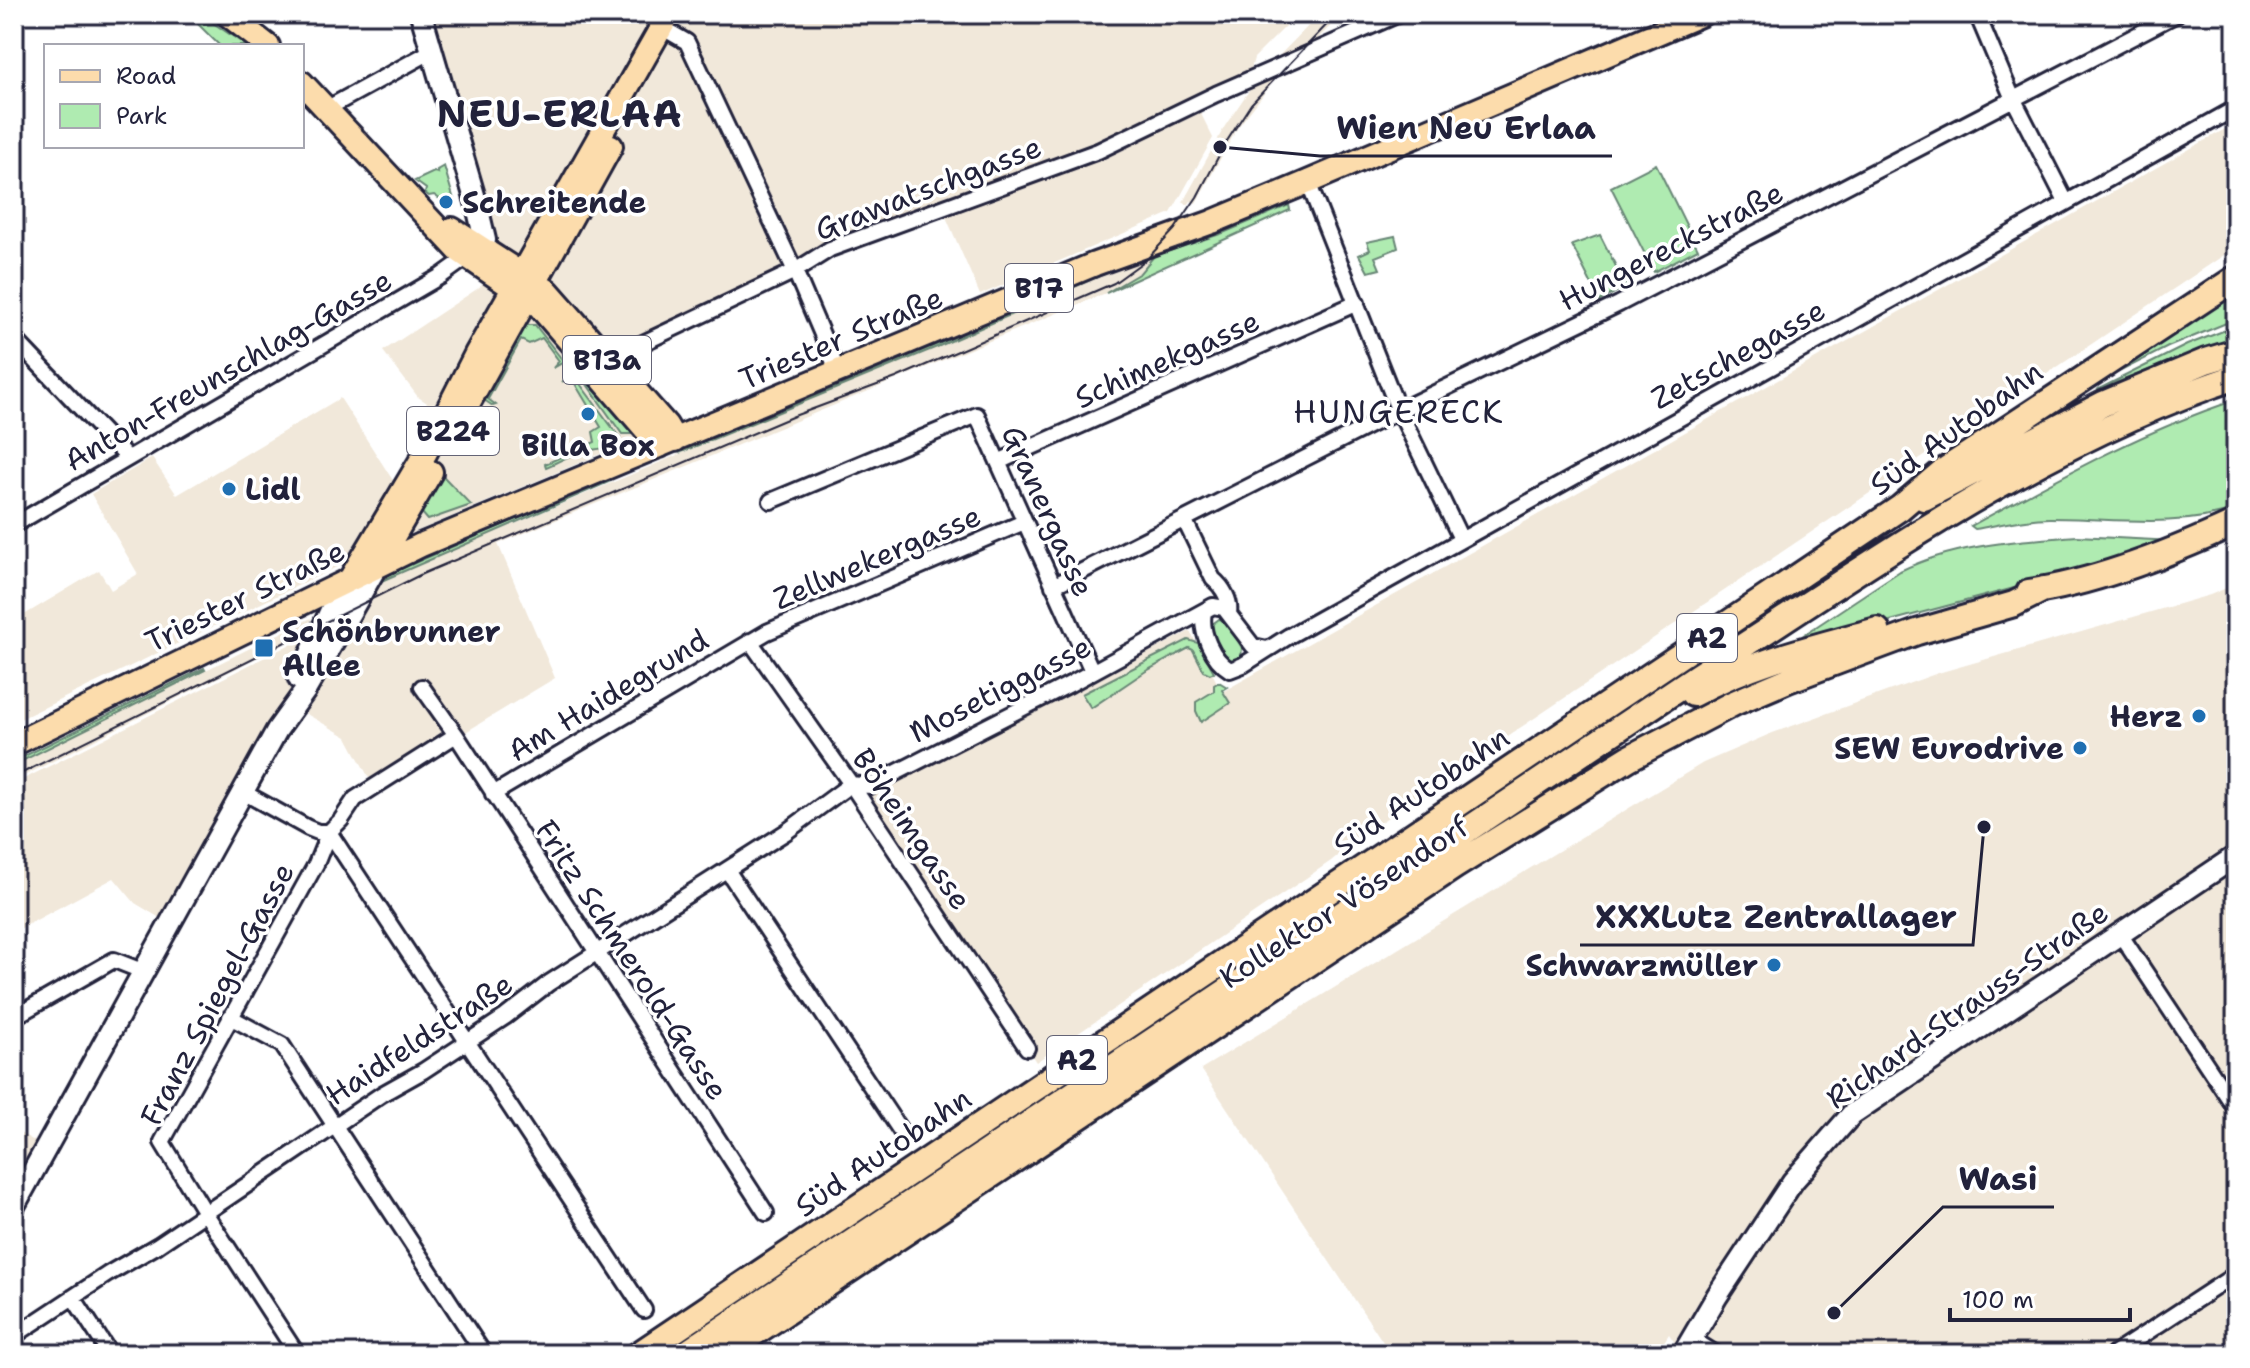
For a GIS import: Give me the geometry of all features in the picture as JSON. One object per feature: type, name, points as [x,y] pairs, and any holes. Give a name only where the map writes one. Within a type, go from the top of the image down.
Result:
[{"type":"highway","name":"Süd Autobahn","points":[[639,1354],[1900,508],[1942,472],[2236,278]]},
{"type":"highway","points":[[1900,508],[1943,490],[2103,404],[2206,361],[2236,352]]},
{"type":"highway","points":[[1602,740],[1849,578],[2027,470],[2152,409],[2236,377]]},
{"type":"highway","name":"A2","points":[[1602,740],[1703,688],[1779,657],[2015,593],[2044,589],[2117,569],[2176,549],[2236,523]]},
{"type":"highway","name":"Kollektor Vösendorf","points":[[723,1354],[1455,866],[1629,758],[1734,703],[1788,680],[1917,632],[2014,604],[2044,589]]},
{"type":"highway","name":"Süd Autobahn","points":[[685,1354],[1602,740]]},
{"type":"main road","points":[[227,14],[265,44]]},
{"type":"main road","points":[[421,14],[485,240],[475,254]]},
{"type":"main road","name":"Triester Straße","points":[[14,744],[378,564],[1095,264],[1212,222],[1702,14]]},
{"type":"main road","name":"B224","points":[[351,577],[525,285],[672,22]]},
{"type":"main road","name":"B13a","points":[[304,85],[410,199],[475,254],[569,314],[663,421],[668,443]]},
{"type":"main road","name":"B224","points":[[378,564],[412,507],[525,285]]},
{"type":"main road","name":"B13a","points":[[525,285],[548,316],[668,443]]},
{"type":"main road","points":[[412,507],[416,521],[441,537]]},
{"type":"main road","points":[[277,730],[305,691],[378,564]]},
{"type":"main road","points":[[14,1206],[277,730],[326,621],[351,577]]},
{"type":"main road","name":"Richard-Strauss-Straße","points":[[1688,1347],[1717,1296],[1793,1181],[1852,1114],[2236,856]]},
{"type":"street","name":"Grawatschgasse","points":[[607,360],[795,271],[830,249],[1098,151],[1399,14]]},
{"type":"street","points":[[1977,14],[2014,98],[2066,202]]},
{"type":"street","name":"Hungereckstraße","points":[[1053,586],[1619,304],[2177,14]]},
{"type":"street","points":[[672,22],[687,42],[795,271],[838,372]]},
{"type":"street","points":[[326,109],[432,51]]},
{"type":"street","name":"Zetschegasse","points":[[1203,632],[1220,662],[1230,670],[1243,665],[1461,539],[2236,108]]},
{"type":"street","points":[[1308,182],[1399,411],[1461,539]]},
{"type":"street","name":"Anton-Freunschlag-Gasse","points":[[14,525],[475,254]]},
{"type":"street","name":"Schimekgasse","points":[[998,462],[1357,303]]},
{"type":"street","points":[[16,343],[128,458]]},
{"type":"street","name":"Granergasse","points":[[771,501],[977,415],[1092,671]]},
{"type":"street","points":[[1185,521],[1213,579],[1230,605],[1229,613]]},
{"type":"street","name":"Zellwekergasse","points":[[750,641],[1024,522]]},
{"type":"street","points":[[1170,630],[1203,632],[1213,579]]},
{"type":"street","points":[[1208,609],[1220,606],[1229,613],[1249,643],[1267,649]]},
{"type":"street","name":"Mosetiggasse","points":[[851,784],[870,786],[1208,609]]},
{"type":"street","name":"Böheimgasse","points":[[750,641],[851,784],[1027,1048]]},
{"type":"street","name":"Am Haidegrund","points":[[493,794],[750,641]]},
{"type":"street","name":"Fritz Schmerold-Gasse","points":[[422,687],[766,1213]]},
{"type":"street","name":"Franz Spiegel-Gasse","points":[[297,1354],[162,1142],[316,864],[329,832],[361,795],[456,735]]},
{"type":"street","name":"Haidfeldstraße","points":[[14,1336],[206,1214],[596,953],[786,832],[851,784]]},
{"type":"street","points":[[243,792],[308,828],[329,832],[644,1310]]},
{"type":"street","points":[[727,870],[902,1133]]},
{"type":"street","points":[[2120,934],[2236,1109]]},
{"type":"street","points":[[14,1017],[114,960],[142,971]]},
{"type":"street","points":[[230,1017],[282,1045],[484,1354]]},
{"type":"street","points":[[2114,1354],[2236,1274]]},
{"type":"street","points":[[73,1297],[110,1354]]},
{"type":"street","points":[[1688,1347],[1716,1354]]},
{"type":"shaded area","points":[[421,14],[1298,14],[1254,58],[1246,87],[1200,112],[1213,138],[1171,213],[980,295],[943,210],[795,271],[607,360],[662,428],[370,551],[14,722],[14,621],[99,570],[111,590],[138,574],[91,494],[152,458],[177,495],[340,398],[394,482],[435,408],[418,397],[383,351],[477,289],[508,264],[483,250]]},
{"type":"shaded area","points":[[1320,14],[1343,14],[1308,48],[1270,65]]},
{"type":"shaded area","points":[[1277,77],[1238,127],[1196,203],[1191,201],[1188,205],[1183,202],[1246,95],[1253,86]]},
{"type":"shaded area","points":[[2236,123],[2236,247],[1408,803],[1331,861],[1036,1062],[862,800],[1190,631],[1222,692]]},
{"type":"shaded area","points":[[1154,256],[1140,273],[1106,293],[498,544],[555,678],[464,733],[369,778],[347,737],[303,712],[165,921],[135,903],[114,878],[14,932],[14,784],[362,608],[376,584],[1116,269]]},
{"type":"shaded area","points":[[2236,584],[2236,1354],[1682,1354],[1669,1334],[1656,1354],[1379,1354],[1387,1348],[1201,1069],[1703,763],[1770,734],[1938,673],[2210,595]]},
{"type":"shaded area","points":[[311,618],[313,629],[14,781],[14,765]]},
{"type":"shaded area","points":[[14,1129],[18,1135],[20,1133],[47,1148],[14,1207]]},
{"type":"green space","points":[[183,14],[200,14],[244,44],[218,44],[192,18],[184,23]]},
{"type":"green space","points":[[1656,164],[1698,249],[1654,272],[1611,187]]},
{"type":"green space","points":[[444,166],[454,200],[450,206],[434,195],[429,196],[425,193],[426,189],[415,181],[438,173],[437,170]]},
{"type":"green space","points":[[1289,205],[1290,210],[1106,293],[1140,273],[1154,256],[1223,233]]},
{"type":"green space","points":[[1600,235],[1626,286],[1600,301],[1572,245]]},
{"type":"green space","points":[[1395,236],[1398,248],[1375,257],[1380,269],[1368,272],[1359,255],[1370,250],[1367,242]]},
{"type":"green space","points":[[1104,274],[937,347],[679,453]]},
{"type":"green space","points":[[2236,288],[2236,319],[2168,347],[2111,376],[2108,371]]},
{"type":"green space","points":[[525,325],[535,325],[564,362],[553,368],[559,361],[542,338],[529,344],[521,340],[488,399],[496,405],[493,406],[484,400]]},
{"type":"green space","points":[[2236,326],[2236,337],[2097,390],[2187,345]]},
{"type":"green space","points":[[582,372],[630,427],[632,434],[622,434],[579,373]]},
{"type":"green space","points":[[572,373],[620,438],[608,447],[579,452],[546,467],[545,464],[595,442],[593,432],[601,427],[571,377],[562,382]]},
{"type":"green space","points":[[2236,400],[2236,509],[2167,521],[2050,518],[1975,529],[1971,526],[2134,441]]},
{"type":"green space","points":[[442,475],[471,505],[428,520],[421,512]]},
{"type":"green space","points":[[609,479],[611,481],[379,582],[391,573]]},
{"type":"green space","points":[[2077,536],[2174,541],[2033,583],[1781,650],[1900,571],[1921,562],[1987,545]]},
{"type":"green space","points":[[1219,619],[1227,621],[1242,648],[1241,657],[1235,662],[1229,662],[1212,635],[1211,625]]},
{"type":"green space","points":[[1188,640],[1198,643],[1214,672],[1204,671],[1189,648],[1146,671],[1091,708],[1082,694]]},
{"type":"green space","points":[[205,670],[14,765],[14,761]]},
{"type":"green space","points":[[1219,682],[1227,687],[1222,690],[1230,703],[1201,722],[1196,702],[1214,691],[1214,685]]},
{"type":"tram line","points":[[14,777],[422,574],[794,416],[896,378],[1114,283],[1147,259],[1175,229],[1251,104],[1337,14]]},
{"type":"place","name":"Wien Neu Erlaa","points":[[1220,147]]},
{"type":"place","name":"Schreitende","points":[[446,202]]},
{"type":"place","name":"Billa Box","points":[[588,414]]},
{"type":"place","name":"Lidl","points":[[229,489]]},
{"type":"place","name":"Schönbrunner Allee","points":[[264,648]]},
{"type":"place","name":"Herz","points":[[2199,716]]},
{"type":"place","name":"SEW Eurodrive","points":[[2080,748]]},
{"type":"place","name":"XXXLutz Zentrallager","points":[[1984,827]]},
{"type":"place","name":"Schwarzmüller","points":[[1774,965]]},
{"type":"place","name":"Wasi","points":[[1834,1313]]},
{"type":"district","name":"NEU-ERLAA","points":[[560,113]]},
{"type":"district","name":"HUNGERECK","points":[[1399,411]]}]
